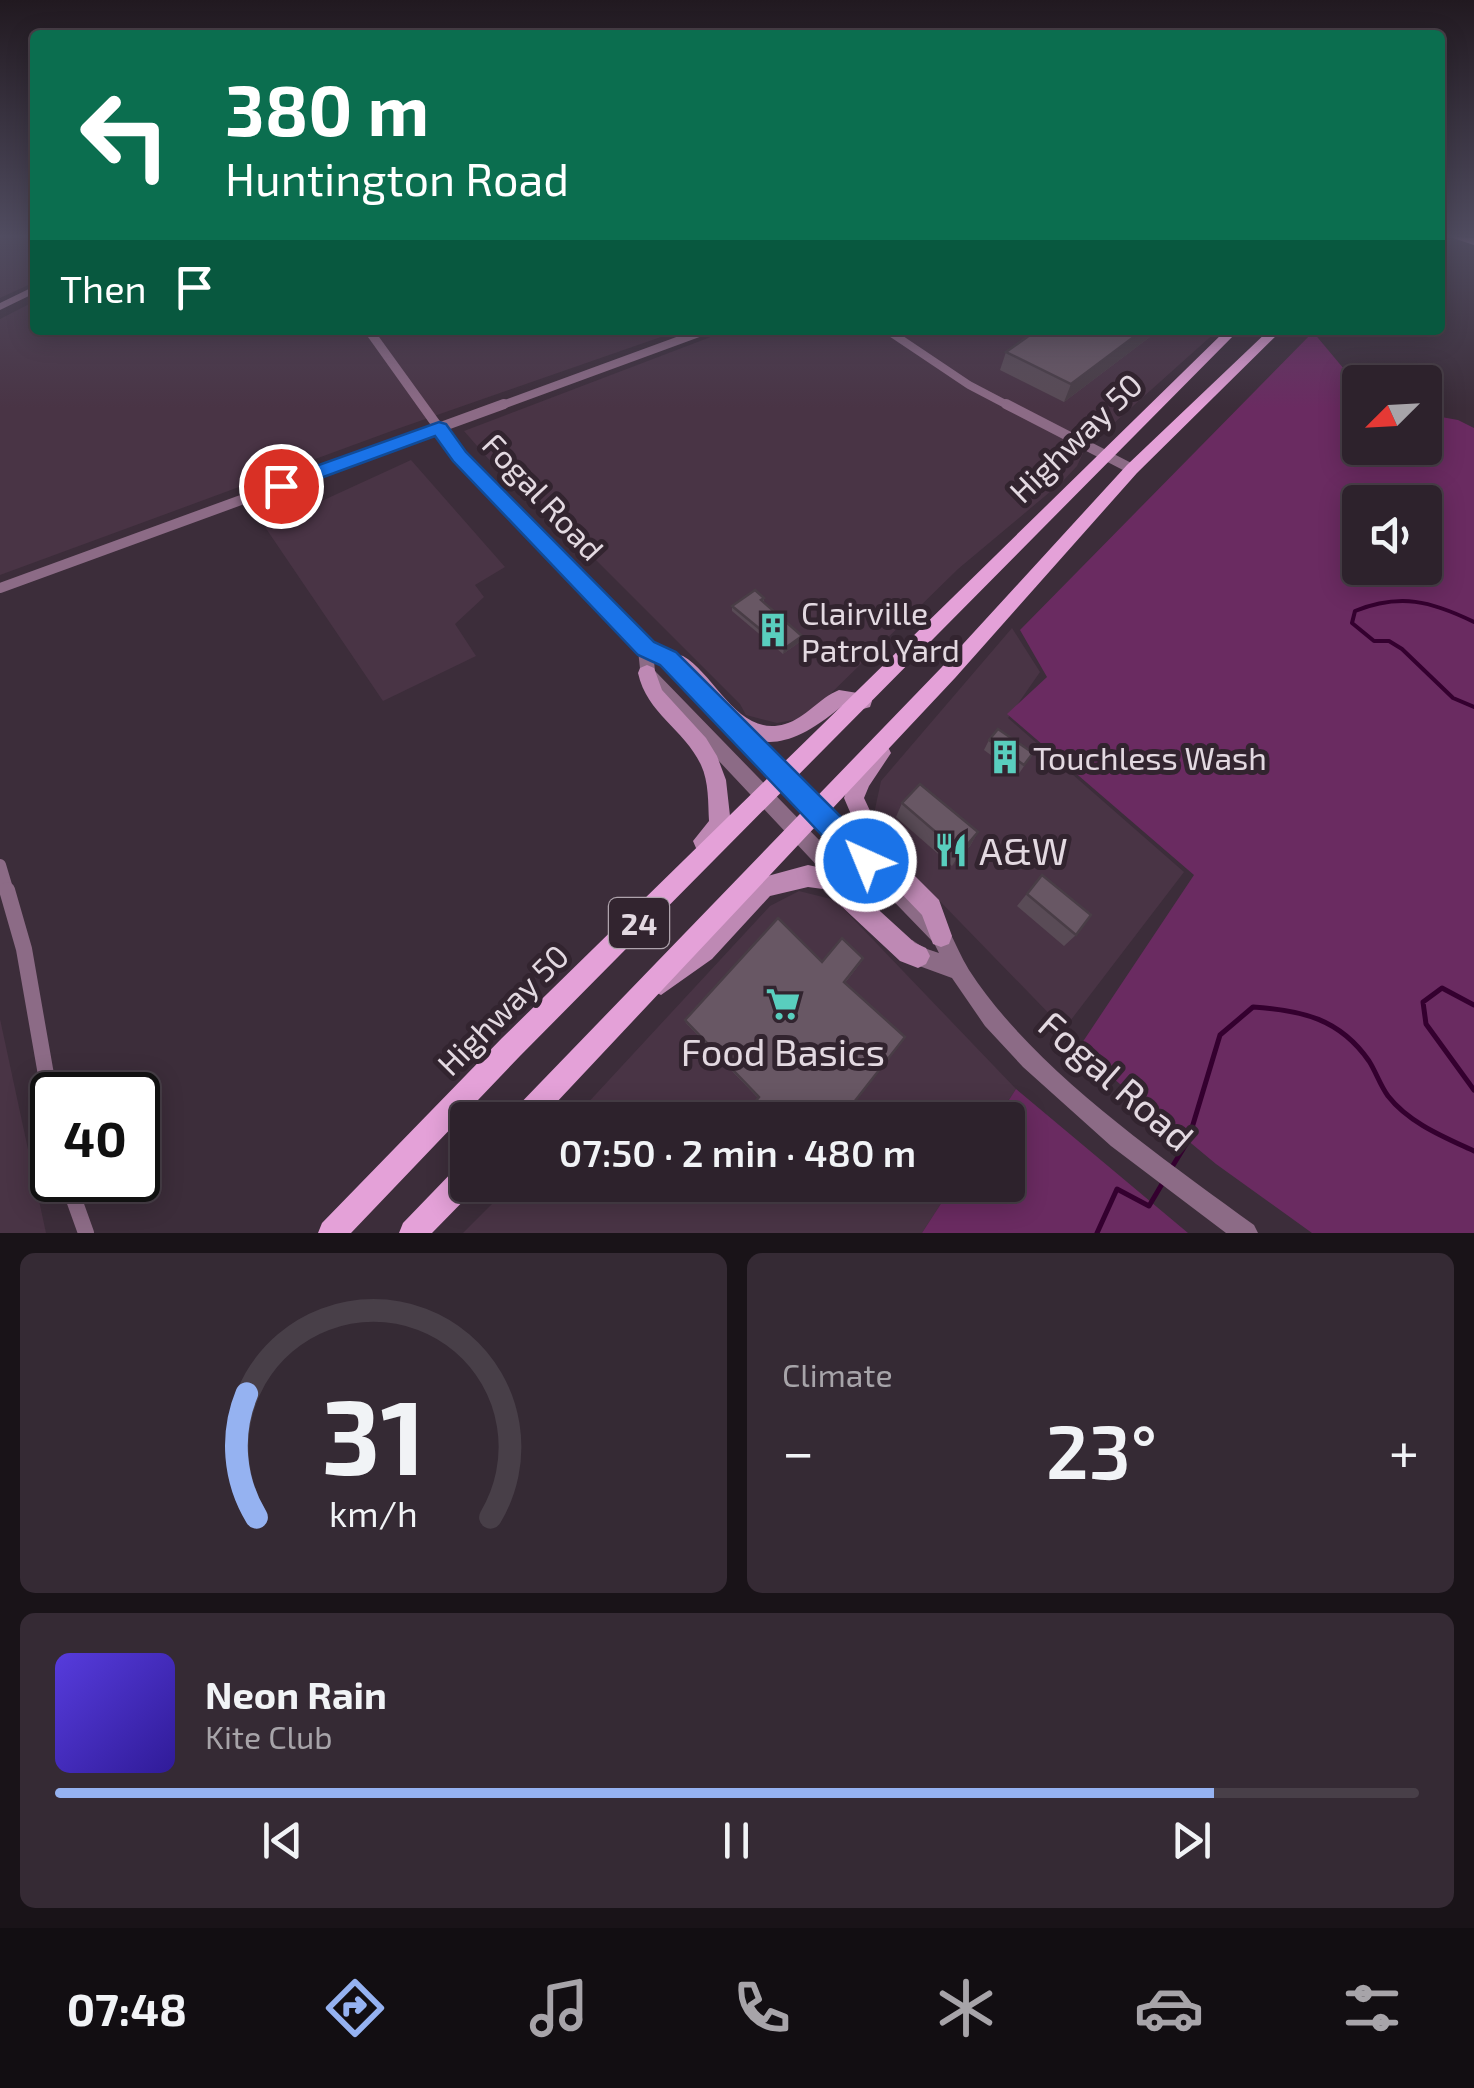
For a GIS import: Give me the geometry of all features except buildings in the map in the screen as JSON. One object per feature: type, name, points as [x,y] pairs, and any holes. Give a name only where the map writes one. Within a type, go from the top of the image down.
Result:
[{"type":"main road","name":"Highway 50","points":[[332,1233],[511,1047],[1228,335]]},
{"type":"main road","name":"Highway 50","points":[[539,1102],[892,732],[1132,470],[1271,335]]},
{"type":"main road","points":[[668,658],[678,662],[743,728],[759,736],[806,726],[840,698],[863,701]]},
{"type":"main road","points":[[647,673],[648,689],[706,754],[716,785],[720,825],[656,888],[653,910]]},
{"type":"main road","points":[[892,732],[860,781],[854,798],[880,856],[931,908],[941,936]]},
{"type":"main road","points":[[644,993],[704,951],[764,887],[808,876],[828,879],[908,953],[918,956]]},
{"type":"main road","points":[[413,1233],[450,1195]]},
{"type":"street","points":[[0,307],[28,294]]},
{"type":"street","name":"Fogal Road","points":[[372,335],[460,456],[646,648],[668,658],[941,936],[953,968],[1008,1033],[1086,1109],[1246,1233]]},
{"type":"street","points":[[0,588],[693,335]]},
{"type":"street","points":[[894,335],[969,385],[1132,470]]},
{"type":"street","points":[[646,648],[647,673],[798,831],[918,956],[953,968]]},
{"type":"street","points":[[0,865],[24,949],[46,1072]]},
{"type":"street","points":[[75,1202],[86,1233]]},
{"type":"shaded area","points":[[30,304],[30,335],[667,335],[0,575],[0,319]]},
{"type":"shaded area","points":[[716,335],[1212,335],[1104,432],[1091,436],[1077,466],[1063,481],[958,569],[819,705],[799,719],[777,723],[746,715],[740,704],[535,499],[513,487],[464,431]]},
{"type":"shaded area","points":[[1310,335],[1316,335],[1342,367],[1342,465],[1442,465],[1442,417],[1474,428],[1474,1233],[1312,1233],[1216,1164],[1078,1049],[1194,875],[1007,714],[1047,677],[1020,630]]},
{"type":"shaded area","points":[[411,460],[505,567],[475,585],[484,597],[455,624],[476,656],[383,701],[265,527]]},
{"type":"shaded area","points":[[1012,628],[1040,672],[1008,718],[1184,872],[1064,1029],[896,856],[874,814],[881,781]]},
{"type":"shaded area","points":[[799,891],[835,900],[1016,1089],[1008,1102],[589,1102],[770,906]]},
{"type":"shaded area","points":[[0,1019],[30,1159],[30,1202],[39,1202],[46,1233],[0,1233]]},
{"type":"shaded area","points":[[1016,1089],[1188,1233],[922,1233],[942,1202],[1025,1202],[1025,1102],[1008,1102]]},
{"type":"shaded area","points":[[494,1202],[942,1202],[922,1233],[463,1233]]},
{"type":"waterway","points":[[1474,622],[1444,609],[1401,601],[1355,611],[1352,623],[1374,641],[1389,641],[1402,649],[1453,698],[1474,707]]},
{"type":"waterway","points":[[1474,1005],[1442,988],[1423,1002],[1426,1024],[1474,1090]]},
{"type":"waterway","points":[[1172,1167],[1188,1141],[1220,1035],[1253,1007],[1304,1014],[1346,1035],[1369,1061],[1396,1106],[1428,1128],[1474,1151]]},
{"type":"waterway","points":[[1097,1233],[1117,1189],[1149,1206],[1162,1184]]},
{"type":"place","name":"Clairville Patrol Yard","points":[[773,630]]},
{"type":"place","name":"Touchless Wash","points":[[1005,757]]},
{"type":"place","name":"A&W","points":[[951,850]]},
{"type":"place","name":"Food Basics","points":[[783,1004]]},
{"type":"route","points":[[281,486],[439,428],[548,550],[646,648],[668,658],[866,861]]}]
